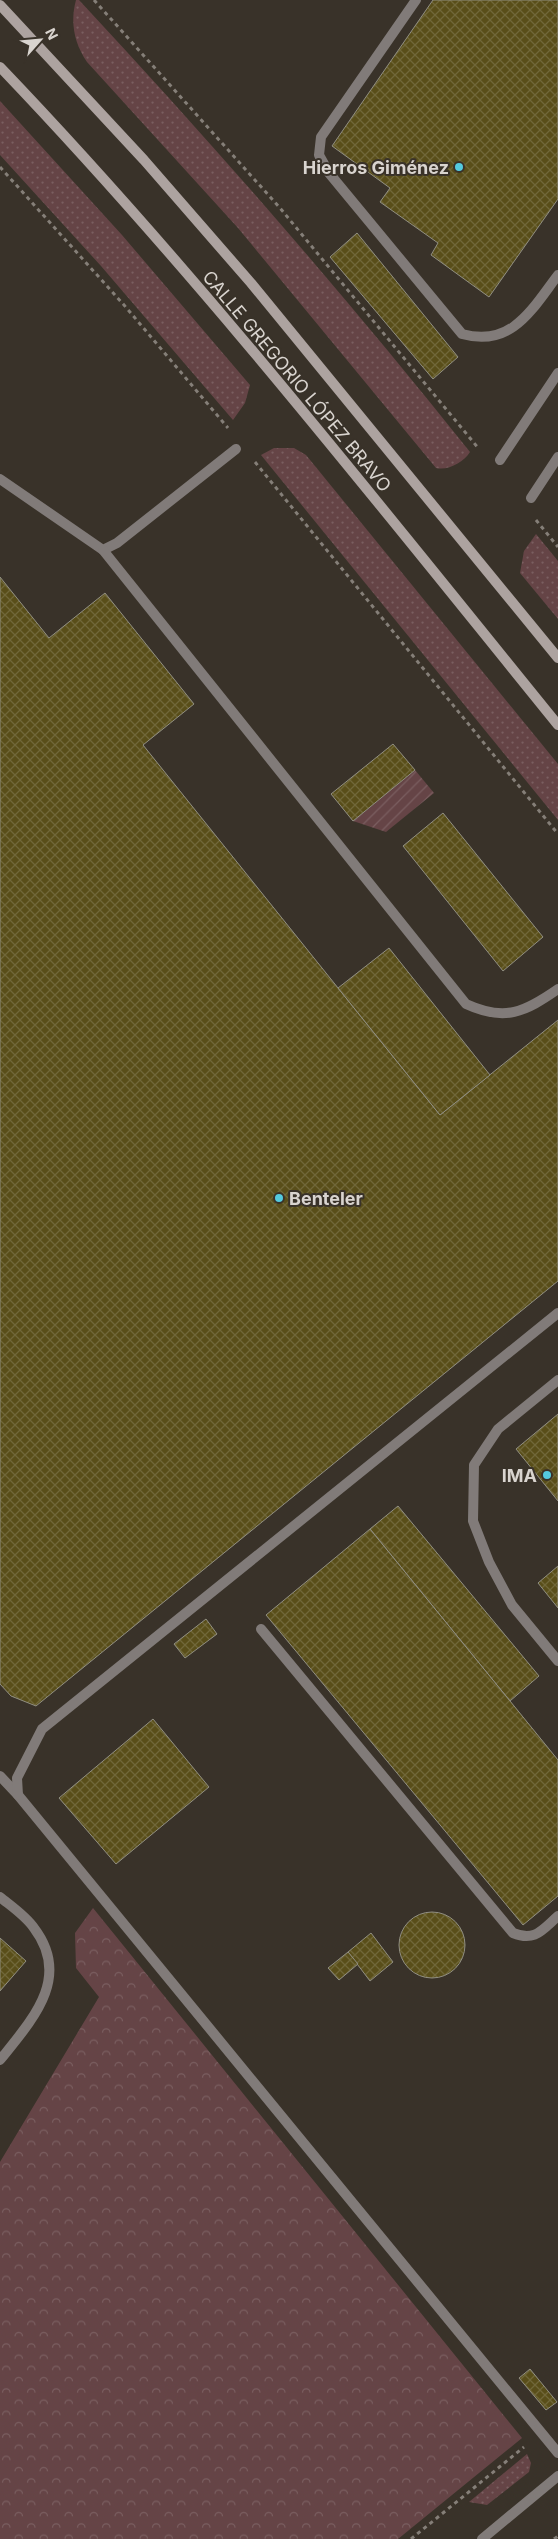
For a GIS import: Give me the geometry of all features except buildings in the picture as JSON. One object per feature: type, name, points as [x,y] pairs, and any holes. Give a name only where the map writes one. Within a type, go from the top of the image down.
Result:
[{"type":"main road","name":"CALLE GREGORIO LÓPEZ BRAVO","points":[[0,5],[137,152],[252,283],[558,658]]},
{"type":"main road","name":"CALLE GREGORIO LÓPEZ BRAVO","points":[[0,67],[103,180],[260,359],[558,725]]},
{"type":"street","points":[[416,0],[321,137],[319,155],[329,173],[462,334],[479,338],[512,329],[526,318],[558,275]]},
{"type":"street","points":[[500,460],[558,372]]},
{"type":"street","points":[[103,550],[118,543],[236,449]]},
{"type":"street","points":[[531,498],[558,457]]},
{"type":"street","points":[[0,479],[103,550],[466,1004],[485,1012],[514,1013],[534,1006],[558,990]]},
{"type":"street","points":[[18,1795],[17,1778],[42,1730],[558,1313]]},
{"type":"street","points":[[558,1380],[498,1429],[474,1465],[473,1521],[489,1562],[512,1605],[558,1660]]},
{"type":"street","points":[[260,1629],[513,1933],[524,1938],[534,1936],[558,1916]]},
{"type":"street","points":[[0,1776],[18,1795],[558,2454]]},
{"type":"street","points":[[0,1896],[34,1927],[50,1957],[48,1989],[23,2032],[0,2060]]},
{"type":"street","points":[[482,2539],[558,2476]]},
{"type":"path","points":[[94,0],[280,208],[485,456]]},
{"type":"path","points":[[0,166],[124,305],[230,430]]},
{"type":"path","points":[[253,459],[558,834]]},
{"type":"path","points":[[531,513],[558,547]]},
{"type":"path","points":[[411,2539],[542,2433]]},
{"type":"path","points":[[554,2539],[558,2536]]},
{"type":"green space","points":[[76,0],[79,0],[180,110],[328,279],[470,452],[464,459],[450,467],[436,468],[238,228],[87,62],[74,32],[73,16]]},
{"type":"green space","points":[[0,101],[122,235],[250,385],[245,403],[233,420],[101,266],[0,155]]},
{"type":"green space","points":[[274,448],[294,448],[306,455],[558,764],[558,820],[261,455]]},
{"type":"green space","points":[[536,534],[558,561],[558,619],[520,573],[524,551]]},
{"type":"green space","points":[[415,770],[434,793],[386,832],[353,821]]},
{"type":"green space","points":[[93,1908],[522,2438],[398,2539],[0,2539],[0,2162],[99,1997],[76,1968],[75,1933]]},
{"type":"green space","points":[[527,2454],[531,2463],[529,2472],[487,2505],[469,2502]]},
{"type":"place","name":"Hierros Giménez","points":[[459,167]]},
{"type":"place","name":"Benteler","points":[[279,1198]]},
{"type":"place","name":"IMA","points":[[547,1475]]}]
